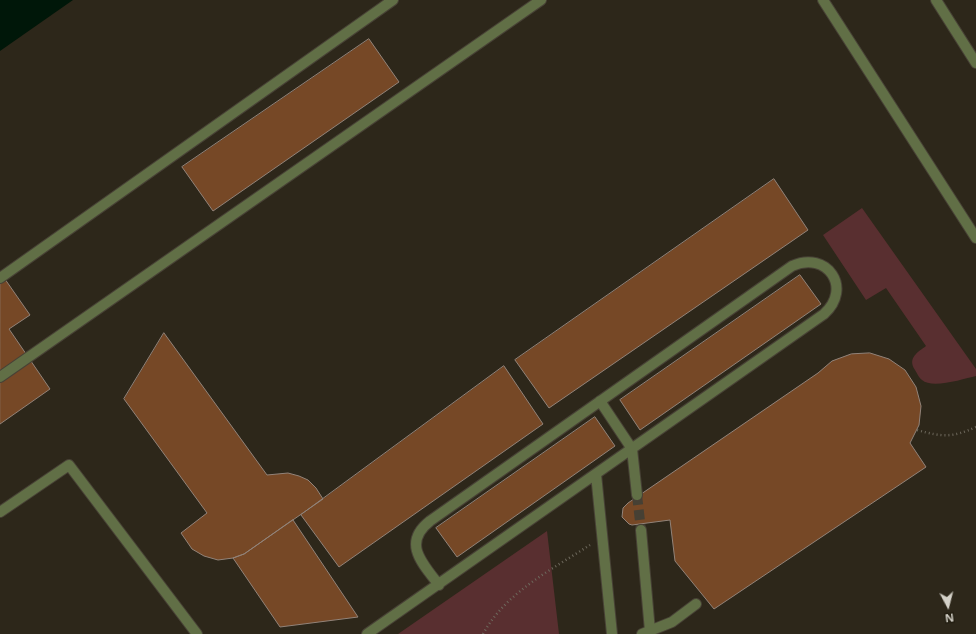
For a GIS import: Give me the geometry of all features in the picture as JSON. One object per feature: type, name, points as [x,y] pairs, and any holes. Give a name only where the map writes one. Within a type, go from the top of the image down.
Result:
[{"type":"street","points":[[0,278],[393,0]]},
{"type":"street","points":[[4,374],[541,0]]},
{"type":"street","points":[[823,0],[976,238]]},
{"type":"street","points":[[936,0],[976,63]]},
{"type":"street","points":[[367,634],[438,585],[824,314],[831,308],[837,292],[836,283],[827,268],[818,263],[805,262],[792,266],[422,527],[417,535],[415,544],[417,554],[438,585]]},
{"type":"street","points":[[600,401],[632,449],[637,495]]},
{"type":"street","points":[[0,512],[69,465],[197,634]]},
{"type":"street","points":[[596,474],[612,634]]},
{"type":"street","points":[[642,530],[646,632],[672,622],[696,604]]},
{"type":"path","points":[[917,430],[937,436],[950,436],[966,432],[976,427]]},
{"type":"path","points":[[482,634],[503,606],[525,586],[602,538]]},
{"type":"shaded area","points":[[0,0],[73,0],[0,51]]},
{"type":"shaded area","points":[[862,208],[976,369],[976,376],[956,381],[933,384],[922,380],[915,370],[912,362],[914,356],[926,346],[886,288],[866,300],[823,235]]},
{"type":"shaded area","points":[[547,531],[559,634],[398,634]]},
{"type":"building","points":[[369,39],[399,82],[213,211],[182,167]]},
{"type":"building","points":[[774,179],[808,230],[549,408],[515,360]]},
{"type":"building","points":[[0,272],[30,315],[9,329],[50,389],[0,424]]},
{"type":"building","points":[[800,275],[821,304],[640,430],[620,400]]},
{"type":"building","points":[[164,333],[267,475],[288,473],[299,476],[308,480],[316,488],[323,499],[244,554],[233,558],[218,560],[204,556],[192,549],[181,533],[207,513],[124,399]]},
{"type":"building","points":[[870,353],[889,359],[905,370],[916,387],[921,406],[919,425],[910,443],[926,467],[714,609],[675,561],[670,520],[632,525],[622,517],[623,508],[628,503],[818,373],[832,361],[851,354]]},
{"type":"building","points":[[504,366],[543,424],[339,567],[301,515]]},
{"type":"building","points":[[595,417],[615,446],[457,557],[436,528]]},
{"type":"building","points":[[293,520],[358,617],[280,627],[233,558],[244,554]]},
{"type":"tunnel","points":[[637,495],[641,530]]}]
